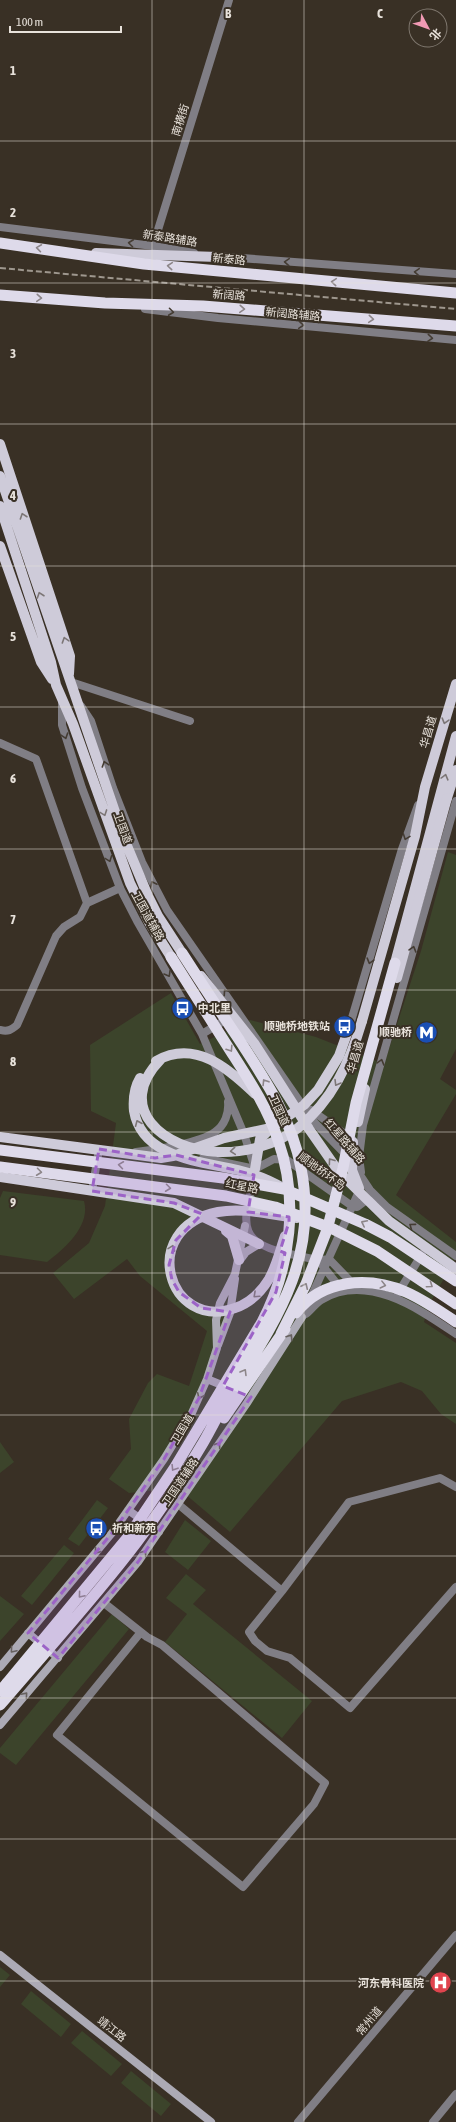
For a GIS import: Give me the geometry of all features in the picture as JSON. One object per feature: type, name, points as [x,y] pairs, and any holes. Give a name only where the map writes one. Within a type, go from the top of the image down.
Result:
[{"type":"highway","name":"新泰路","points":[[0,243],[78,253],[144,264],[456,293]]},
{"type":"highway","name":"新阔路","points":[[0,295],[105,302],[203,306],[456,326]]},
{"type":"highway","name":"卫国道","points":[[0,1705],[137,1541],[204,1442],[218,1415],[276,1319],[288,1295],[301,1250],[305,1188],[297,1149],[282,1110],[250,1056],[182,953]]},
{"type":"highway","name":"卫国道","points":[[0,1691],[119,1549],[175,1466],[270,1305],[284,1263],[289,1222],[289,1187],[284,1159],[276,1134],[260,1099],[171,957]]},
{"type":"highway","name":"华昌道","points":[[281,1334],[306,1284],[327,1230],[343,1168],[356,1103],[394,963]]},
{"type":"highway","name":"红星路","points":[[0,1150],[208,1176],[284,1189],[365,1224],[390,1237],[456,1281]]},
{"type":"highway","name":"红星路","points":[[0,1167],[244,1198],[311,1219],[377,1251],[456,1304]]},
{"type":"highway","points":[[281,1334],[307,1300],[326,1289],[353,1282],[379,1284],[405,1291],[428,1303],[456,1322]]},
{"type":"highway","name":"卫国道","points":[[204,1442],[223,1420],[281,1334]]},
{"type":"main road","points":[[78,253],[158,254],[218,257]]},
{"type":"main road","points":[[0,444],[3,459],[70,656],[70,680]]},
{"type":"main road","name":"卫国道","points":[[0,476],[62,659],[77,698],[83,720],[122,834],[138,875],[158,916],[182,953]]},
{"type":"main road","name":"卫国道","points":[[0,506],[51,662],[56,685],[73,724],[130,883],[149,922],[171,957]]},
{"type":"main road","points":[[0,546],[41,662],[56,685]]},
{"type":"main road","name":"华昌道","points":[[161,1058],[146,1078],[141,1100],[147,1119],[158,1131],[173,1140],[209,1151],[234,1151],[275,1142],[299,1128],[312,1116],[332,1091],[349,1059],[362,1021],[403,880],[421,815],[426,787],[456,684]]},
{"type":"main road","name":"华昌道","points":[[394,963],[456,736]]},
{"type":"main road","points":[[364,1197],[353,1176],[352,1148],[362,1100],[452,800],[456,770]]},
{"type":"main road","points":[[182,953],[219,996],[254,1042],[339,1172],[398,1228],[456,1270]]},
{"type":"main road","points":[[255,1169],[258,1144],[264,1135],[271,1128],[304,1104],[318,1090],[329,1075],[339,1056],[349,1028]]},
{"type":"main road","points":[[260,1099],[228,1070],[205,1056],[192,1053],[179,1053],[161,1058],[142,1074],[134,1094],[137,1121],[144,1133],[158,1146],[173,1154],[247,1172],[272,1182],[284,1189]]},
{"type":"main road","points":[[0,1137],[161,1158],[181,1154],[213,1139],[271,1128]]},
{"type":"main road","points":[[0,1177],[174,1203],[259,1244]]},
{"type":"main road","points":[[289,1222],[277,1261],[269,1279],[260,1291],[246,1302],[225,1311],[210,1311],[192,1305],[174,1285],[169,1265],[172,1245],[183,1231],[198,1219],[218,1212],[233,1211],[311,1219]]},
{"type":"main road","points":[[220,1226],[232,1236],[239,1260]]},
{"type":"main road","points":[[0,1667],[94,1555],[128,1510],[180,1432],[207,1379],[230,1313],[235,1274],[245,1226]]},
{"type":"main road","points":[[239,1260],[246,1252],[259,1244]]},
{"type":"main road","points":[[217,1348],[216,1320],[220,1304],[235,1274]]},
{"type":"main road","name":"卫国道辅路","points":[[0,1725],[104,1603],[159,1532],[251,1397],[302,1318]]},
{"type":"main road","points":[[207,1379],[251,1397]]},
{"type":"main road","points":[[128,1510],[159,1532]]},
{"type":"main road","points":[[28,1633],[58,1658]]},
{"type":"main road","name":"靖江路","points":[[0,1955],[211,2122]]},
{"type":"main road","name":"靖江路","points":[[0,1960],[204,2122]]},
{"type":"street","name":"南横街","points":[[153,246],[229,0]]},
{"type":"street","name":"新泰路辅路","points":[[0,227],[153,246],[218,257],[456,274]]},
{"type":"street","name":"新阔路辅路","points":[[105,302],[218,318],[456,340]]},
{"type":"street","points":[[70,680],[190,721]]},
{"type":"street","name":"卫国道辅路","points":[[62,698],[62,725],[82,788],[120,888],[137,921],[202,1034],[244,1134],[255,1169]]},
{"type":"street","name":"卫国道辅路","points":[[77,698],[92,721],[113,788],[142,862],[155,889],[191,945],[304,1104]]},
{"type":"street","points":[[0,743],[36,759],[87,902]]},
{"type":"street","name":"华昌道","points":[[349,1028],[402,849],[426,787]]},
{"type":"street","points":[[363,1181],[358,1157],[365,1117],[452,800]]},
{"type":"street","points":[[0,1030],[12,1030],[17,1025],[56,936],[64,927],[80,917],[87,902],[120,888]]},
{"type":"street","points":[[202,1034],[239,1011]]},
{"type":"street","points":[[128,1153],[213,1139],[224,1122],[228,1108],[228,1099]]},
{"type":"street","points":[[304,1104],[360,1145]]},
{"type":"street","name":"红星路辅路","points":[[304,1104],[319,1127],[348,1157],[363,1181],[387,1207],[456,1256]]},
{"type":"street","points":[[213,1139],[216,1132],[224,1122]]},
{"type":"street","points":[[92,1190],[99,1149]]},
{"type":"street","points":[[181,1154],[255,1169],[245,1226],[253,1238],[259,1244],[272,1250],[319,1261],[329,1259],[350,1278],[359,1291]]},
{"type":"street","name":"顺驰桥环岛","points":[[255,1169],[274,1159],[287,1160],[352,1206]]},
{"type":"street","name":"顺驰桥环岛","points":[[302,1318],[363,1181]]},
{"type":"street","name":"红星路辅路","points":[[352,1206],[357,1207],[365,1201],[369,1201],[387,1207]]},
{"type":"street","points":[[395,1298],[431,1239]]},
{"type":"street","points":[[319,1261],[336,1284],[345,1292],[368,1291],[395,1298],[415,1307],[456,1334]]},
{"type":"street","name":"卫国道辅路","points":[[302,1318],[321,1300],[345,1292]]},
{"type":"street","points":[[456,1487],[440,1478],[349,1502],[249,1632],[255,1641],[267,1651],[290,1658],[350,1708],[456,1586]]},
{"type":"street","points":[[178,1504],[282,1591]]},
{"type":"street","points":[[104,1603],[141,1632],[162,1645],[325,1783],[314,1804],[243,1887],[57,1735],[141,1632]]},
{"type":"street","name":"常州道","points":[[300,2122],[456,1937]]},
{"type":"street","points":[[433,2122],[456,2094]]},
{"type":"highlighted area","points":[[99,1149],[155,1158],[176,1155],[254,1175],[248,1212],[289,1217],[289,1222],[280,1251],[285,1253],[276,1292],[223,1386],[251,1397],[138,1562],[58,1658],[28,1633],[112,1533],[164,1459],[199,1398],[230,1312],[201,1308],[179,1292],[172,1280],[169,1265],[176,1240],[202,1214],[174,1203],[92,1191]]},
{"type":"green space","points":[[448,852],[456,855],[456,1049],[440,1079],[456,1090],[456,1094],[396,1195],[456,1242],[456,1258],[428,1306],[424,1322],[456,1343],[456,1424],[441,1414],[422,1391],[401,1382],[342,1401],[230,1532],[178,1488],[129,1493],[109,1479],[131,1449],[129,1419],[148,1383],[157,1374],[189,1386],[207,1331],[140,1276],[127,1259],[74,1299],[53,1273],[89,1243],[105,1206],[116,1123],[91,1111],[90,1045],[171,993],[200,1044],[250,1020],[316,1037],[384,1064],[421,951]]},
{"type":"green space","points":[[3,1191],[84,1201],[84,1219],[80,1228],[68,1244],[47,1262],[0,1255],[0,1198]]},
{"type":"green space","points":[[0,1442],[14,1462],[0,1473]]},
{"type":"green space","points":[[97,1500],[108,1508],[79,1546],[68,1539]]},
{"type":"green space","points":[[185,1520],[211,1541],[188,1570],[165,1552]]},
{"type":"green space","points":[[64,1545],[74,1553],[32,1605],[21,1596]]},
{"type":"green space","points":[[186,1574],[206,1590],[193,1604],[312,1701],[282,1738],[165,1642],[187,1614],[166,1598]]},
{"type":"green space","points":[[0,1596],[24,1614],[0,1641]]},
{"type":"green space","points":[[112,1614],[129,1629],[16,1765],[0,1753],[0,1748]]},
{"type":"green space","points":[[0,1967],[10,1975],[0,1987]]},
{"type":"green space","points":[[31,1991],[71,2024],[61,2037],[21,2004]]},
{"type":"green space","points":[[82,2031],[122,2064],[111,2076],[71,2043]]},
{"type":"green space","points":[[131,2071],[171,2104],[161,2116],[121,2083]]},
{"type":"railway","points":[[0,268],[456,309]]},
{"type":"place","name":"中北里","points":[[182,1008]]},
{"type":"place","name":"顺驰桥地铁站","points":[[345,1026]]},
{"type":"place","name":"顺驰桥","points":[[427,1032]]},
{"type":"place","name":"祈和新苑","points":[[97,1528]]},
{"type":"place","name":"河东骨科医院","points":[[440,1983]]}]
